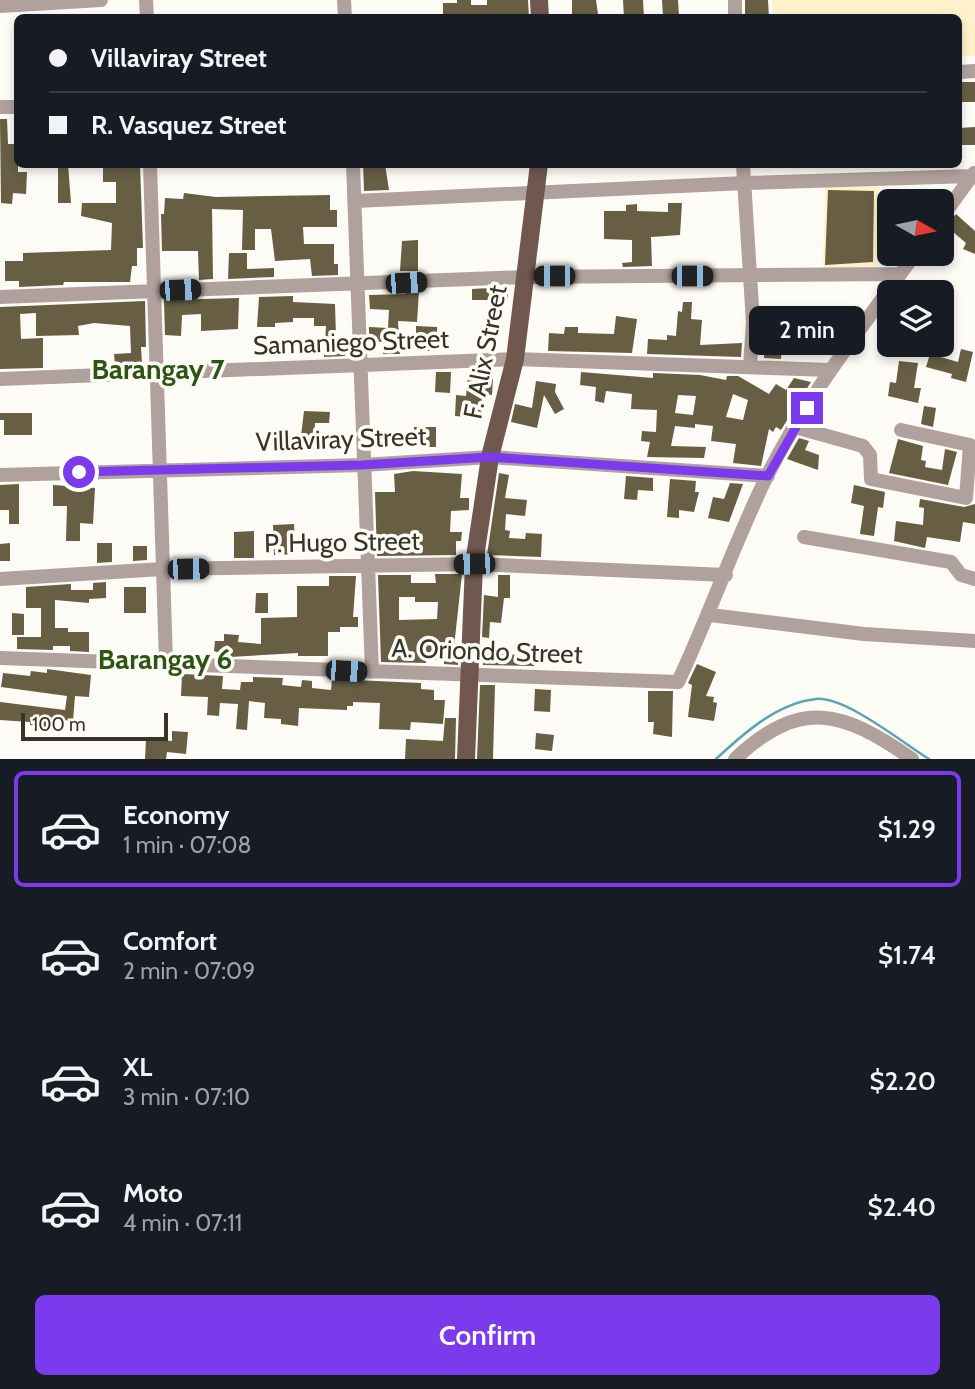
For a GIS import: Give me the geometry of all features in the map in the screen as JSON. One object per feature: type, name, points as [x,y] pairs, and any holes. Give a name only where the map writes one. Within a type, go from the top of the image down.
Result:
[{"type":"main road","name":"F. Alix Street","points":[[466,759],[474,564],[490,457],[515,359],[538,192],[539,168]]},
{"type":"street","points":[[0,6],[101,0]]},
{"type":"street","points":[[150,168],[166,662]]},
{"type":"street","points":[[353,168],[362,465],[372,672]]},
{"type":"street","points":[[743,168],[753,323],[750,365]]},
{"type":"street","points":[[355,201],[973,174]]},
{"type":"street","points":[[954,200],[973,174]]},
{"type":"street","points":[[906,266],[830,370],[795,427],[768,476],[710,615],[864,634],[975,641]]},
{"type":"street","points":[[0,297],[526,277],[900,274]]},
{"type":"street","name":"Samaniego Street","points":[[0,379],[515,359],[750,365],[830,370]]},
{"type":"street","points":[[795,427],[863,446],[870,455],[871,479],[966,498],[970,445],[901,430]]},
{"type":"street","name":"Villaviray Street","points":[[0,475],[159,468],[362,465],[490,457],[768,476]]},
{"type":"street","points":[[804,537],[951,562],[961,575],[975,579]]},
{"type":"street","name":"P. Hugo Street","points":[[0,579],[162,569],[474,564],[726,575]]},
{"type":"street","name":"A. Oriondo Street","points":[[0,658],[678,682],[710,615]]},
{"type":"street","points":[[735,759],[757,738],[790,721],[817,717],[842,719],[878,736],[912,759]]},
{"type":"shaded area","points":[[772,0],[975,0],[975,56],[962,56],[962,14],[773,14]]},
{"type":"shaded area","points":[[878,185],[876,267],[823,270],[825,186]]},
{"type":"building","points":[[457,0],[471,0],[471,5],[487,5],[487,0],[528,0],[529,14],[443,14],[443,3],[457,3]]},
{"type":"building","points":[[572,0],[596,0],[598,14],[572,14]]},
{"type":"building","points":[[623,0],[643,0],[644,14],[624,14]]},
{"type":"building","points":[[662,0],[678,0],[679,14],[663,14]]},
{"type":"building","points":[[745,0],[768,0],[769,14],[745,14]]},
{"type":"building","points":[[962,82],[975,82],[975,102],[962,102]]},
{"type":"building","points":[[0,119],[7,119],[8,144],[14,144],[14,168],[18,168],[18,172],[27,172],[26,194],[13,193],[12,204],[1,203]]},
{"type":"building","points":[[975,127],[975,145],[962,145],[962,128]]},
{"type":"building","points":[[58,168],[68,168],[71,203],[58,203]]},
{"type":"building","points":[[103,168],[140,168],[143,248],[137,248],[137,266],[132,266],[130,282],[64,282],[63,285],[19,287],[19,281],[5,281],[5,261],[23,261],[23,253],[111,250],[112,223],[81,216],[82,203],[116,203],[116,182],[103,182]]},
{"type":"building","points":[[363,168],[386,168],[389,190],[364,191]]},
{"type":"building","points":[[828,190],[874,191],[873,262],[825,265]]},
{"type":"building","points":[[184,193],[216,197],[330,195],[330,210],[337,210],[337,227],[303,227],[304,244],[334,244],[334,264],[338,264],[338,275],[312,276],[310,259],[275,261],[271,229],[255,229],[255,250],[242,250],[243,210],[212,209],[213,279],[199,280],[198,251],[162,251],[161,214],[164,214],[165,198],[183,199]]},
{"type":"building","points":[[668,203],[682,203],[680,235],[651,237],[652,266],[623,267],[622,263],[632,262],[632,240],[604,239],[604,211],[626,211],[626,205],[637,204],[637,211],[668,212]]},
{"type":"building","points":[[956,214],[975,231],[975,254],[963,249],[966,243],[954,233]]},
{"type":"building","points":[[418,240],[418,271],[400,271],[402,241]]},
{"type":"building","points":[[229,253],[247,253],[247,269],[274,268],[274,277],[228,279]]},
{"type":"building","points":[[508,287],[508,300],[472,300],[472,289]]},
{"type":"building","points":[[405,291],[419,291],[417,322],[398,321],[400,354],[383,354],[383,342],[369,341],[369,327],[388,328],[389,310],[370,309],[369,295],[405,294]]},
{"type":"building","points":[[293,296],[293,302],[335,304],[336,337],[347,338],[345,356],[324,357],[326,326],[314,326],[314,318],[293,318],[293,322],[275,323],[275,327],[257,327],[259,297]]},
{"type":"building","points":[[239,298],[238,329],[201,331],[201,314],[182,315],[181,336],[165,335],[164,300]]},
{"type":"building","points":[[145,301],[146,347],[141,347],[142,364],[115,365],[114,354],[131,353],[130,326],[94,323],[78,326],[79,335],[36,336],[36,313],[20,314],[21,339],[43,338],[43,368],[0,369],[0,307]]},
{"type":"building","points":[[683,302],[692,302],[691,319],[702,320],[700,345],[742,343],[741,357],[647,354],[648,339],[667,340],[667,335],[676,336],[678,311],[682,312]]},
{"type":"building","points":[[762,312],[774,312],[774,318],[808,320],[808,315],[845,320],[843,336],[840,340],[793,334],[794,343],[782,344],[781,359],[764,358]]},
{"type":"building","points":[[616,316],[637,319],[632,353],[548,351],[549,333],[564,334],[565,327],[578,327],[578,333],[614,334]]},
{"type":"building","points":[[416,326],[437,327],[437,351],[421,351],[421,334],[416,334]]},
{"type":"building","points":[[961,349],[973,352],[966,382],[951,378],[952,374],[926,367],[929,357],[958,362]]},
{"type":"building","points":[[899,361],[918,363],[914,388],[921,388],[918,403],[888,396],[890,382],[896,383]]},
{"type":"building","points":[[436,372],[451,372],[450,393],[435,392]]},
{"type":"building","points":[[581,372],[653,378],[653,373],[700,375],[726,380],[727,376],[738,376],[769,394],[776,384],[786,390],[794,378],[811,382],[781,430],[776,427],[773,432],[769,429],[761,466],[733,463],[736,444],[711,441],[713,426],[695,424],[695,428],[675,426],[671,446],[706,447],[704,458],[647,457],[650,442],[641,441],[642,431],[656,432],[657,410],[631,409],[632,394],[606,391],[604,403],[595,401],[596,387],[580,385]],"holes":[[[733,394],[748,400],[743,420],[726,417]],[[678,395],[696,396],[693,415],[675,413]]]},
{"type":"building","points":[[468,376],[493,378],[492,395],[482,394],[481,418],[455,416],[456,395],[466,396]]},
{"type":"building","points":[[536,381],[556,384],[555,392],[564,409],[555,414],[544,395],[537,428],[511,422],[515,404],[532,408]]},
{"type":"building","points":[[924,406],[936,408],[933,427],[921,424]]},
{"type":"building","points":[[304,411],[330,412],[329,423],[315,423],[313,451],[299,452]]},
{"type":"building","points":[[0,413],[32,413],[32,435],[4,435],[4,420],[0,420]]},
{"type":"building","points":[[414,427],[436,427],[436,447],[413,447]]},
{"type":"building","points":[[799,438],[809,441],[805,450],[819,455],[818,470],[787,459]]},
{"type":"building","points":[[898,439],[923,446],[921,460],[926,461],[925,467],[942,470],[945,449],[957,452],[948,485],[889,473]]},
{"type":"building","points":[[413,471],[462,474],[460,498],[469,498],[469,510],[451,511],[450,532],[462,532],[461,541],[456,541],[456,555],[377,556],[375,492],[395,492],[394,474]]},
{"type":"building","points":[[499,473],[509,475],[505,498],[527,500],[525,516],[506,514],[505,530],[510,531],[509,538],[525,539],[526,533],[542,534],[541,557],[487,555]]},
{"type":"building","points":[[626,476],[653,478],[653,491],[638,490],[637,500],[624,499]]},
{"type":"building","points":[[670,479],[696,481],[695,492],[699,492],[694,512],[679,510],[679,518],[667,517]]},
{"type":"building","points":[[730,483],[743,484],[729,522],[708,518],[713,497],[724,499]]},
{"type":"building","points":[[19,484],[19,524],[9,524],[9,510],[0,510],[0,485]]},
{"type":"building","points":[[53,485],[95,488],[93,524],[80,523],[80,541],[66,541],[67,506],[53,506]]},
{"type":"building","points":[[854,485],[885,492],[883,508],[878,507],[874,536],[860,534],[864,506],[851,503]]},
{"type":"building","points":[[920,499],[964,507],[975,504],[975,524],[963,522],[960,542],[927,537],[925,548],[894,541],[896,521],[923,525],[924,508],[919,507]]},
{"type":"building","points":[[294,524],[296,554],[274,555],[273,525]]},
{"type":"building","points":[[254,531],[254,558],[234,558],[234,532]]},
{"type":"building","points":[[10,543],[10,561],[0,561],[0,544]]},
{"type":"building","points":[[97,543],[112,543],[112,562],[97,563]]},
{"type":"building","points":[[133,546],[147,546],[147,560],[133,561]]},
{"type":"building","points":[[435,574],[462,574],[454,647],[458,647],[458,665],[444,664],[444,660],[426,660],[426,663],[381,662],[378,575],[411,575],[411,583],[436,583]],"holes":[[[399,597],[415,597],[415,602],[438,602],[437,619],[399,620]]]},
{"type":"building","points":[[498,575],[510,575],[510,598],[504,598],[501,623],[490,622],[489,638],[482,637],[484,595],[498,597]]},
{"type":"building","points":[[329,576],[356,576],[353,617],[358,617],[358,627],[340,627],[340,632],[328,632],[328,656],[298,656],[298,653],[230,657],[214,651],[215,641],[224,641],[224,634],[239,635],[238,642],[261,644],[261,618],[297,617],[297,586],[329,586]]},
{"type":"building","points":[[106,582],[106,598],[89,599],[89,603],[55,600],[55,628],[68,628],[68,632],[89,632],[89,652],[70,651],[70,646],[53,646],[53,650],[17,649],[17,637],[41,637],[41,608],[26,608],[26,587],[71,584],[71,590],[93,590],[93,583]]},
{"type":"building","points":[[124,587],[146,587],[146,613],[124,613]]},
{"type":"building","points":[[256,593],[268,593],[268,613],[255,613]]},
{"type":"building","points":[[12,613],[24,614],[24,635],[12,635]]},
{"type":"building","points":[[519,643],[536,644],[534,666],[483,665],[484,653],[519,655]]},
{"type":"building","points":[[697,664],[716,672],[706,696],[714,697],[713,702],[717,703],[714,721],[688,717],[692,685],[688,683]]},
{"type":"building","points":[[47,669],[91,675],[89,697],[75,696],[73,721],[53,719],[52,728],[30,725],[30,722],[0,720],[0,702],[65,710],[67,696],[1,687],[3,673],[30,676],[31,671],[47,673]]},
{"type":"building","points":[[182,674],[223,676],[222,689],[240,690],[241,682],[253,682],[253,677],[283,678],[282,685],[301,687],[302,680],[312,681],[312,688],[331,690],[332,679],[421,683],[421,689],[434,690],[434,700],[445,700],[443,724],[411,722],[410,730],[379,729],[380,703],[353,702],[353,706],[347,706],[347,710],[299,708],[298,726],[281,724],[281,719],[264,718],[265,703],[249,701],[247,730],[236,729],[238,704],[220,703],[219,716],[207,715],[208,697],[181,696]]},
{"type":"building","points":[[480,685],[495,685],[493,759],[477,759]]},
{"type":"building","points":[[535,689],[551,690],[550,712],[534,711]]},
{"type":"building","points":[[648,691],[673,691],[672,737],[653,734],[654,722],[648,722]]},
{"type":"building","points":[[445,718],[456,718],[455,759],[405,759],[406,739],[443,741]]},
{"type":"building","points":[[172,731],[188,732],[186,754],[167,752],[166,759],[145,759],[146,739],[172,741]]},
{"type":"building","points":[[536,733],[554,735],[552,751],[535,749]]},
{"type":"waterway","points":[[716,759],[749,730],[774,713],[816,699],[828,700],[858,712],[929,759]]},
{"type":"district","name":"Barangay 7","points":[[158,369]]},
{"type":"district","name":"Barangay 6","points":[[165,659]]},
{"type":"route","points":[[79,472],[362,465],[490,457],[768,476],[807,408]]}]
